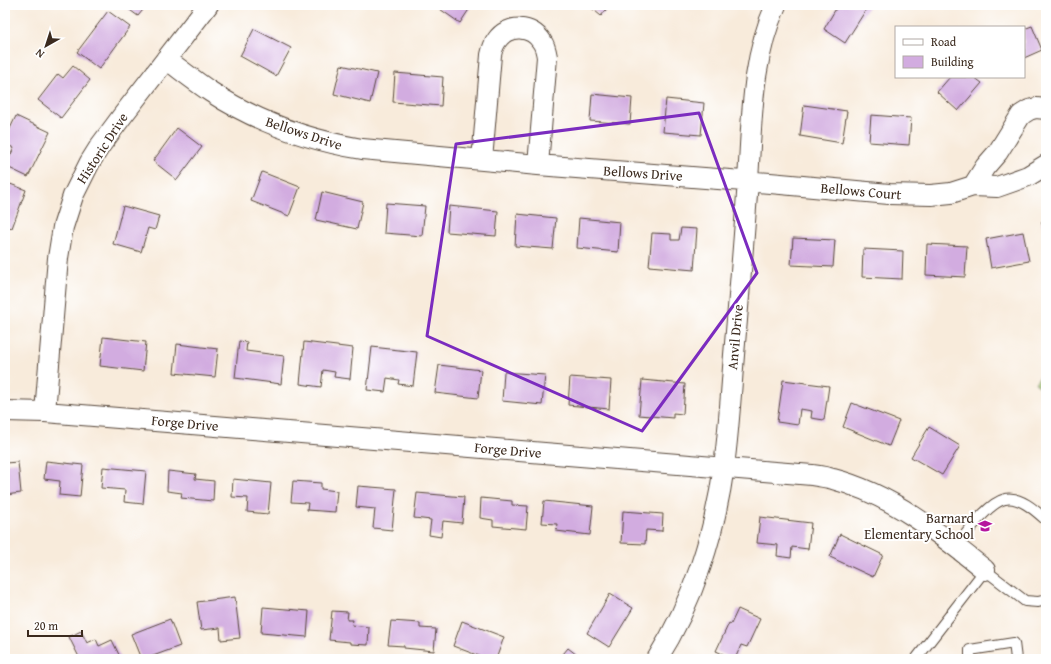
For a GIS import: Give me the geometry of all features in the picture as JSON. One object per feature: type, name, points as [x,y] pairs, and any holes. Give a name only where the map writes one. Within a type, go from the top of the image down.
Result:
[{"type":"street","name":"Historic Drive","points":[[45,412],[58,258],[63,227],[72,196],[100,146],[208,5]]},
{"type":"street","name":"Anvil Drive","points":[[657,659],[666,645],[678,620],[700,566],[711,534],[720,490],[727,446],[754,88],[764,37],[776,5]]},
{"type":"street","points":[[482,160],[493,46],[497,39],[506,31],[514,28],[521,28],[527,29],[542,41],[546,49],[547,57],[538,165]]},
{"type":"street","name":"Bellows Drive","points":[[166,59],[211,92],[231,104],[289,131],[337,145],[362,149],[482,160],[748,182]]},
{"type":"street","points":[[973,186],[985,167],[998,152],[1021,115],[1036,108],[1046,109]]},
{"type":"street","name":"Bellows Court","points":[[748,182],[889,194],[931,195],[951,193],[973,186],[997,188],[1028,176],[1046,165]]},
{"type":"street","name":"Forge Drive","points":[[5,411],[45,412],[812,475],[833,479],[852,485],[892,503],[923,522],[956,546],[985,570]]},
{"type":"lane","points":[[956,546],[981,516],[993,506],[1005,499],[1025,503],[1046,520]]},
{"type":"lane","points":[[916,659],[985,570],[1025,601],[1038,602],[1046,600]]},
{"type":"lane","points":[[970,659],[970,650],[1014,643],[1016,659]]},
{"type":"highlighted area","points":[[699,113],[757,273],[642,431],[427,336],[456,144]]},
{"type":"green space","points":[[1046,369],[1046,392],[1035,383]]},
{"type":"building","points":[[123,5],[147,5],[138,16]]},
{"type":"building","points":[[434,5],[472,5],[460,23]]},
{"type":"building","points":[[588,5],[610,5],[601,16]]},
{"type":"building","points":[[838,5],[869,5],[845,43],[824,29]]},
{"type":"building","points":[[108,11],[130,27],[99,69],[77,52]]},
{"type":"building","points":[[1032,26],[1042,50],[1025,58],[1025,29]]},
{"type":"building","points":[[254,29],[291,48],[276,76],[240,56]]},
{"type":"building","points":[[341,65],[377,73],[370,103],[334,94]]},
{"type":"building","points":[[73,66],[90,80],[61,118],[38,100],[58,74],[63,78]]},
{"type":"building","points":[[395,73],[443,77],[441,106],[393,102]]},
{"type":"building","points":[[949,78],[975,78],[982,83],[958,111],[937,92]]},
{"type":"building","points":[[592,94],[632,98],[630,124],[590,121]]},
{"type":"building","points":[[666,99],[704,103],[701,135],[663,132]]},
{"type":"building","points":[[804,105],[847,111],[842,143],[800,136]]},
{"type":"building","points":[[871,115],[911,118],[909,145],[869,142]]},
{"type":"building","points":[[16,116],[50,132],[28,177],[5,166],[14,148],[5,144],[5,139]]},
{"type":"building","points":[[177,128],[202,147],[177,180],[153,161]]},
{"type":"building","points":[[262,172],[300,187],[289,216],[251,201]]},
{"type":"building","points":[[5,182],[26,190],[12,228],[5,226]]},
{"type":"building","points":[[322,192],[363,202],[357,229],[316,220]]},
{"type":"building","points":[[386,203],[425,206],[422,236],[384,233]]},
{"type":"building","points":[[123,206],[159,216],[155,230],[148,228],[141,252],[113,244]]},
{"type":"building","points":[[449,206],[498,211],[496,236],[447,232]]},
{"type":"building","points":[[517,214],[556,218],[553,249],[515,246]]},
{"type":"building","points":[[579,218],[620,222],[618,252],[577,248]]},
{"type":"building","points":[[1046,219],[1046,233],[1041,222]]},
{"type":"building","points":[[681,228],[697,229],[694,270],[649,266],[652,233],[671,234],[671,240],[679,240]]},
{"type":"building","points":[[1023,232],[1029,261],[991,268],[986,239]]},
{"type":"building","points":[[793,238],[835,240],[833,267],[791,265]]},
{"type":"building","points":[[927,244],[967,246],[965,277],[926,275]]},
{"type":"building","points":[[863,249],[903,251],[902,279],[862,277]]},
{"type":"building","points":[[103,337],[146,342],[143,371],[100,366]]},
{"type":"building","points":[[239,341],[247,342],[246,351],[284,356],[281,384],[235,378]]},
{"type":"building","points":[[304,342],[353,348],[350,379],[334,377],[335,372],[323,370],[321,387],[300,384]]},
{"type":"building","points":[[177,344],[218,349],[215,377],[174,373]]},
{"type":"building","points":[[372,347],[417,352],[413,386],[398,384],[399,380],[387,378],[385,392],[367,390]]},
{"type":"building","points":[[439,365],[481,370],[478,398],[435,393]]},
{"type":"building","points":[[504,372],[545,375],[542,405],[502,401]]},
{"type":"building","points":[[570,377],[611,380],[609,409],[568,405]]},
{"type":"building","points":[[642,380],[685,384],[683,414],[673,413],[673,418],[639,415]]},
{"type":"building","points":[[783,380],[829,386],[824,420],[811,418],[812,411],[800,409],[798,425],[777,422]]},
{"type":"building","points":[[852,403],[899,421],[889,446],[843,427]]},
{"type":"building","points":[[929,427],[960,446],[942,475],[911,457]]},
{"type":"building","points":[[46,461],[83,465],[80,497],[59,495],[60,481],[44,479]]},
{"type":"building","points":[[18,462],[21,493],[5,495],[5,463]]},
{"type":"building","points":[[103,467],[146,471],[143,504],[124,502],[125,490],[101,488]]},
{"type":"building","points":[[168,471],[196,474],[195,479],[214,481],[213,501],[181,498],[182,493],[167,491]]},
{"type":"building","points":[[233,479],[271,483],[268,514],[247,512],[248,498],[232,497]]},
{"type":"building","points":[[293,481],[321,483],[321,489],[337,491],[335,512],[307,510],[308,503],[291,502]]},
{"type":"building","points":[[358,486],[396,489],[392,530],[373,528],[375,509],[356,507]]},
{"type":"building","points":[[417,493],[464,497],[462,523],[443,521],[441,537],[429,535],[431,520],[414,518]]},
{"type":"building","points":[[481,498],[512,501],[512,505],[528,506],[526,529],[493,526],[493,520],[480,518]]},
{"type":"building","points":[[544,501],[593,506],[590,535],[556,531],[557,524],[542,523]]},
{"type":"building","points":[[623,511],[663,514],[662,531],[646,530],[645,544],[621,543]]},
{"type":"building","points":[[760,517],[811,523],[808,549],[792,547],[791,558],[777,556],[778,545],[757,543]]},
{"type":"building","points":[[840,534],[883,555],[873,577],[830,557]]},
{"type":"building","points":[[610,594],[633,608],[609,647],[587,633]]},
{"type":"building","points":[[235,597],[240,638],[221,640],[220,628],[201,630],[197,602]]},
{"type":"building","points":[[263,607],[309,611],[307,637],[261,633]]},
{"type":"building","points":[[738,609],[760,619],[747,647],[741,645],[734,659],[716,651],[729,623],[731,624]]},
{"type":"building","points":[[332,611],[348,612],[347,620],[353,620],[352,625],[369,627],[368,645],[350,644],[350,642],[329,640]]},
{"type":"building","points":[[170,619],[180,646],[145,659],[141,659],[131,634]]},
{"type":"building","points":[[391,621],[420,623],[420,628],[436,629],[434,651],[388,645]]},
{"type":"building","points":[[462,621],[504,637],[496,659],[487,659],[453,646]]},
{"type":"building","points":[[81,631],[87,643],[96,639],[99,646],[112,640],[121,659],[80,659],[69,637]]},
{"type":"building","points":[[568,648],[577,655],[583,659],[559,659]]},
{"type":"place","name":"Barnard Elementary School","points":[[985,526]]}]
